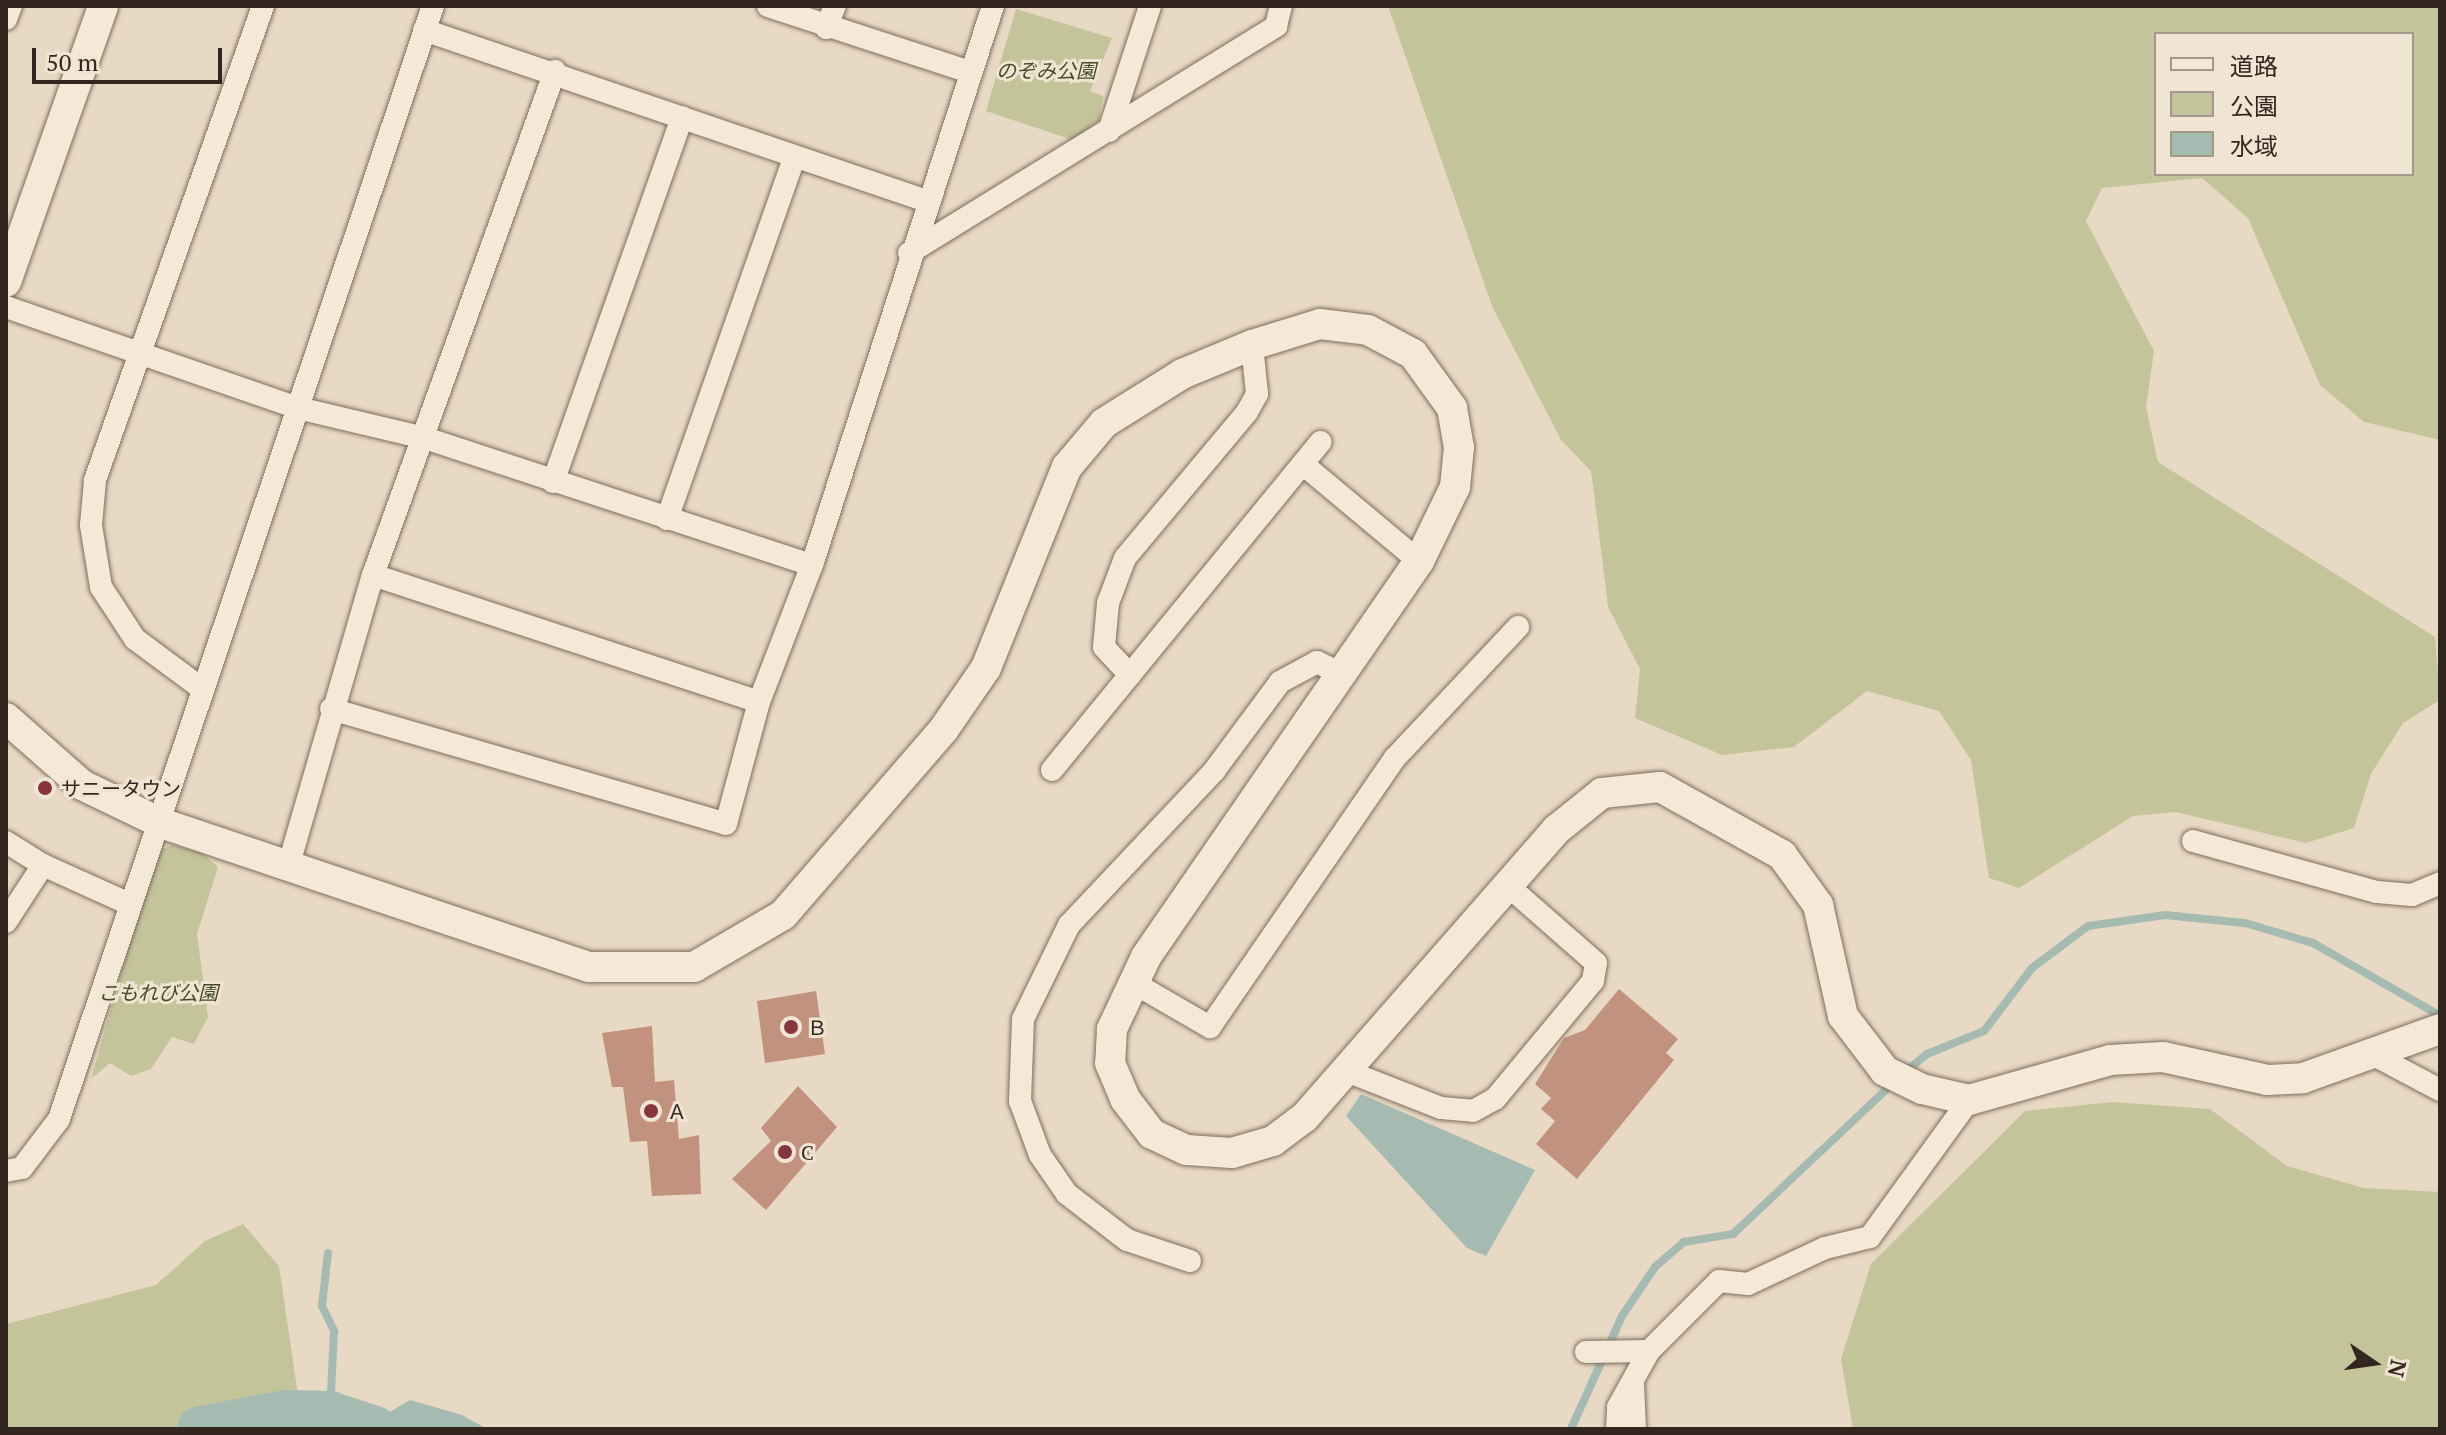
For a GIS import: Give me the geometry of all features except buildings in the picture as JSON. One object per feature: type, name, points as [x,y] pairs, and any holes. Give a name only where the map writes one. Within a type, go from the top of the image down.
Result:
[{"type":"street","points":[[6,19],[11,6]]},
{"type":"street","points":[[6,282],[103,6]]},
{"type":"street","points":[[201,688],[135,639],[101,587],[91,525],[95,480],[142,355],[263,6]]},
{"type":"street","points":[[6,1171],[22,1168],[59,1119],[127,903],[161,823],[201,688],[433,6]]},
{"type":"street","points":[[768,6],[826,28],[970,72]]},
{"type":"street","points":[[826,28],[835,6]]},
{"type":"street","points":[[331,709],[726,824],[759,702],[812,565],[909,253],[993,6]]},
{"type":"street","points":[[1109,131],[1150,6]]},
{"type":"street","points":[[909,253],[1276,26],[1281,6]]},
{"type":"street","points":[[424,30],[555,71],[794,158],[927,201]]},
{"type":"street","points":[[288,867],[331,709],[373,575],[555,71]]},
{"type":"street","points":[[553,482],[682,117]]},
{"type":"street","points":[[667,519],[794,158]]},
{"type":"street","points":[[6,307],[298,408],[425,438],[812,565]]},
{"type":"street","points":[[6,718],[82,785],[161,823],[589,967],[694,967],[745,943],[783,915],[944,729],[986,668],[1067,467],[1104,423],[1139,400],[1252,345],[1320,324],[1368,330],[1413,354],[1435,377],[1452,408],[1459,447],[1445,516],[1419,561],[1340,673],[1134,983],[1112,1029],[1110,1063],[1125,1099],[1152,1134],[1187,1150],[1232,1153],[1273,1141],[1304,1118],[1505,883],[1602,793],[1660,787],[1715,811],[1782,855],[1818,905],[1843,1016],[1885,1071],[1915,1085],[1969,1100],[2110,1060],[2163,1057],[2268,1080],[2303,1078],[2440,1029]]},
{"type":"street","points":[[1130,675],[1104,647],[1108,603],[1125,558],[1247,412],[1257,394],[1252,345]]},
{"type":"street","points":[[1052,770],[1320,442]]},
{"type":"street","points":[[1304,465],[1419,561]]},
{"type":"street","points":[[373,575],[759,702]]},
{"type":"street","points":[[1134,983],[1210,1027],[1395,758],[1518,627]]},
{"type":"street","points":[[1190,1261],[1127,1240],[1067,1194],[1040,1155],[1020,1101],[1023,1019],[1069,925],[1214,771],[1280,682],[1317,662],[1340,673]]},
{"type":"street","points":[[2193,841],[2377,892],[2412,895],[2440,883]]},
{"type":"street","points":[[6,842],[43,865],[127,903]]},
{"type":"street","points":[[6,922],[43,865]]},
{"type":"street","points":[[1344,1070],[1441,1108],[1473,1111],[1495,1099],[1593,981],[1596,963],[1505,883]]},
{"type":"street","points":[[2372,1054],[2440,1090]]},
{"type":"street","points":[[1617,1429],[1638,1351],[1719,1281],[1748,1284],[1825,1248],[1870,1237],[1969,1100]]},
{"type":"street","points":[[1589,1352],[1638,1351]]},
{"type":"street","points":[[1632,1382],[1635,1429]]},
{"type":"green space","points":[[1388,6],[2440,6],[2440,440],[2364,422],[2320,385],[2248,218],[2202,178],[2102,188],[2086,221],[2154,351],[2146,407],[2158,462],[2435,637],[2440,700],[2403,723],[2371,774],[2354,828],[2306,843],[2176,812],[2133,816],[2019,888],[1989,878],[1971,760],[1939,711],[1867,691],[1794,747],[1722,755],[1635,718],[1640,669],[1608,607],[1591,471],[1561,440],[1492,306]]},
{"type":"green space","name":"のぞみ公園","points":[[1016,9],[1112,38],[1090,91],[1103,96],[1099,120],[1076,141],[986,111]]},
{"type":"green space","name":"こもれび公園","points":[[172,845],[202,853],[218,867],[197,934],[208,1017],[194,1044],[172,1037],[151,1069],[131,1076],[110,1063],[91,1079],[155,852]]},
{"type":"green space","points":[[2113,1102],[2210,1109],[2287,1166],[2364,1188],[2440,1192],[2440,1429],[1853,1429],[1841,1359],[1871,1264],[2025,1111]]},
{"type":"green space","points":[[243,1224],[279,1266],[303,1429],[6,1429],[6,1324],[156,1285],[205,1241]]},
{"type":"water","points":[[1361,1094],[1535,1170],[1486,1256],[1467,1248],[1346,1116]]},
{"type":"water","points":[[410,1400],[462,1415],[487,1429],[379,1429],[383,1416]]},
{"type":"waterway","points":[[1903,1074],[1927,1054],[1984,1031],[2032,968],[2088,926],[2165,915],[2245,923],[2313,943],[2435,1013]]},
{"type":"waterway","points":[[1571,1429],[1622,1316],[1655,1267],[1684,1242],[1733,1234],[1893,1083]]},
{"type":"waterway","points":[[328,1253],[322,1306],[334,1331],[330,1414]]},
{"type":"waterway","points":[[200,1429],[286,1413],[330,1414],[375,1429]]},
{"type":"place","name":"サニータウン","points":[[45,788]]},
{"type":"place","name":"Ｂ","points":[[791,1027]]},
{"type":"place","name":"Ａ","points":[[651,1111]]},
{"type":"place","name":"C","points":[[785,1152]]}]
